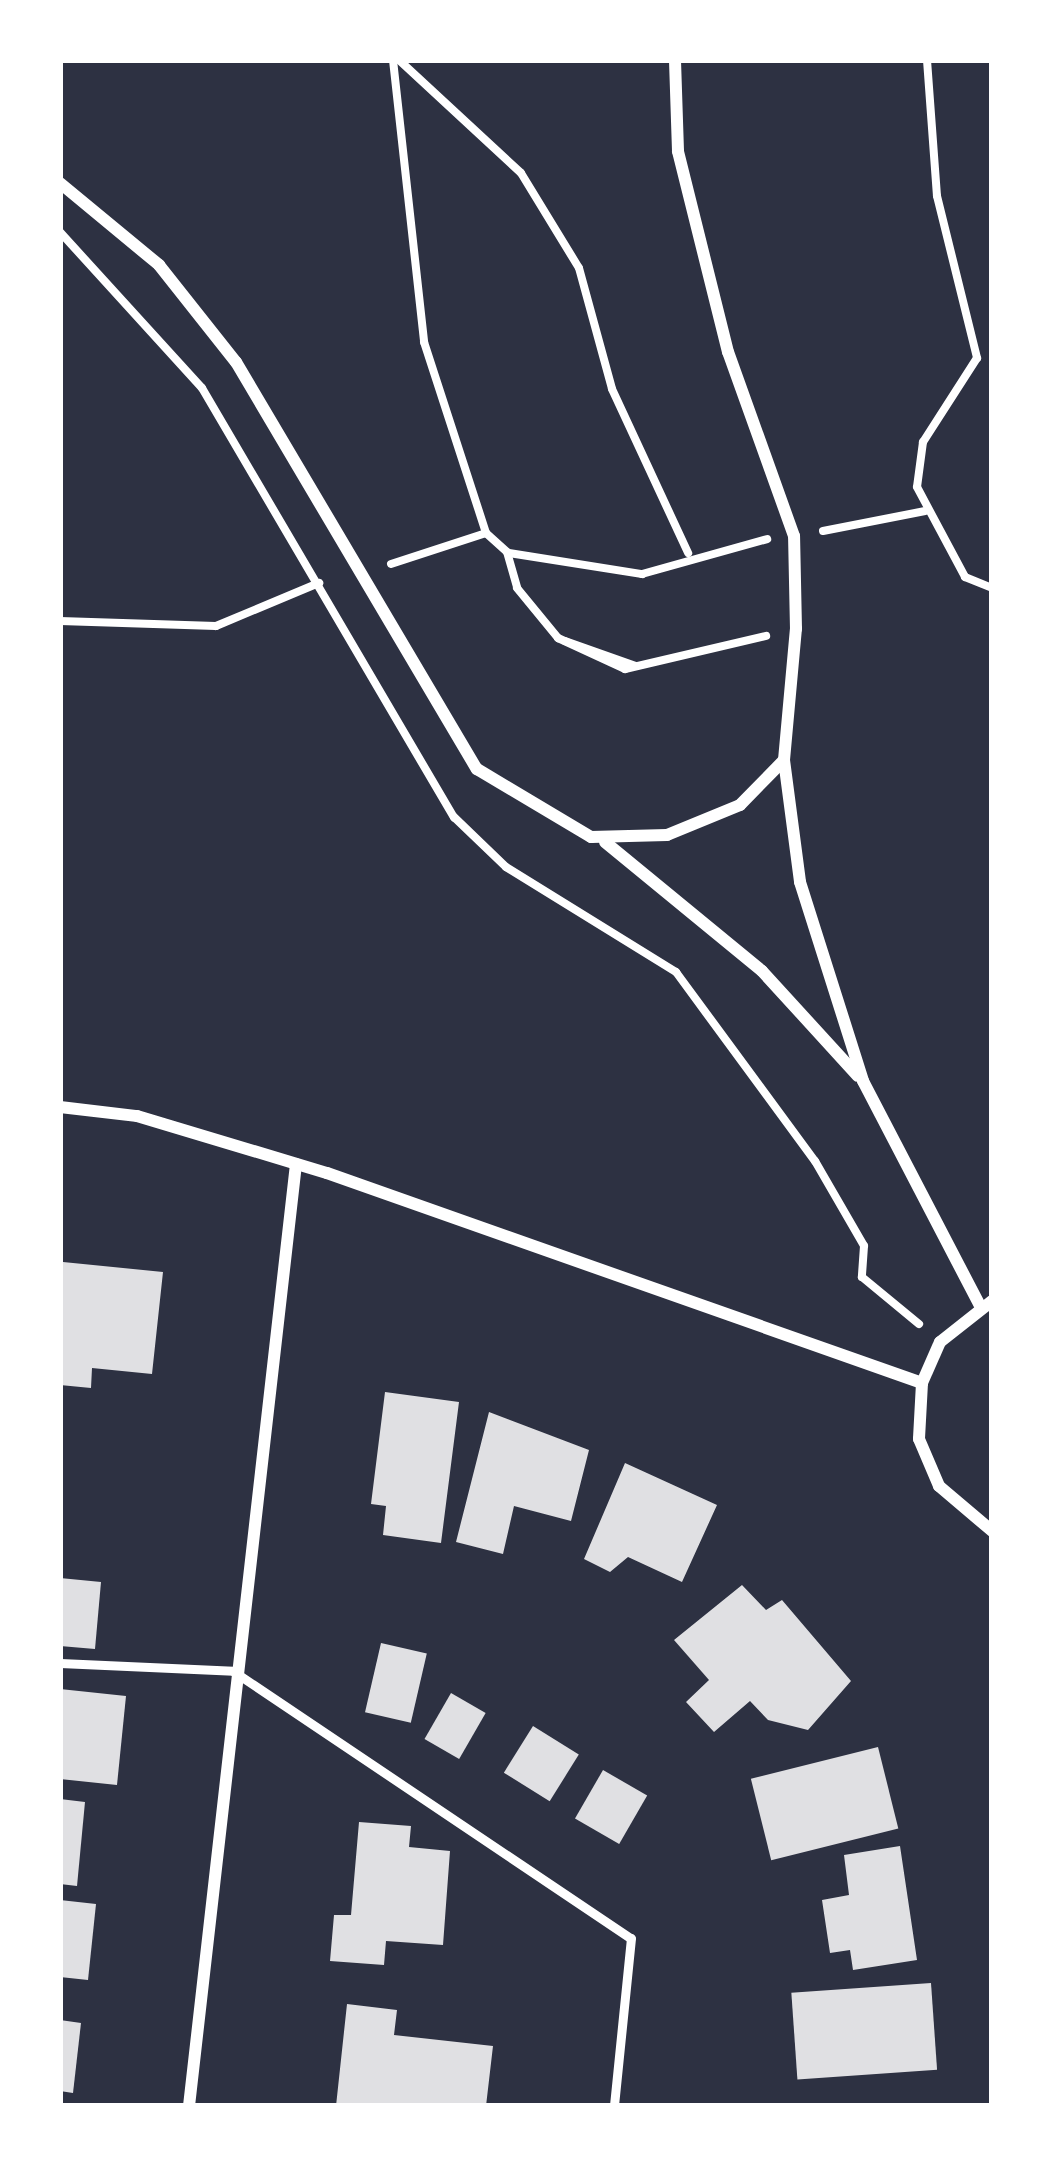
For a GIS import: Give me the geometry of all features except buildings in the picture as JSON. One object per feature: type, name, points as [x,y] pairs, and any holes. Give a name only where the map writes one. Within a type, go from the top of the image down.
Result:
[{"type":"street","points":[[675,60],[678,151],[722,330],[794,536],[796,629],[784,760],[808,913],[862,1081],[986,1303],[940,1342],[922,1383],[920,1438],[939,1486],[992,1531]]},
{"type":"street","points":[[60,183],[159,265],[236,362],[477,769],[549,820],[605,842],[762,970],[862,1081]]},
{"type":"street","points":[[605,842],[715,819],[784,760]]},
{"type":"street","points":[[60,1106],[137,1116],[296,1164],[922,1383]]},
{"type":"street","points":[[189,2106],[233,1671],[296,1164]]},
{"type":"lane","points":[[60,1663],[233,1671],[631,1938],[614,2106]]},
{"type":"path","points":[[396,60],[424,342],[486,533],[507,552],[517,588]]},
{"type":"path","points":[[396,60],[521,173],[578,268],[612,389],[688,553],[681,569],[642,574],[507,552]]},
{"type":"path","points":[[928,60],[937,196],[977,358],[923,442],[925,512],[965,577],[992,588]]},
{"type":"path","points":[[472,492],[517,588],[558,638],[592,660],[644,670],[796,629]]},
{"type":"path","points":[[688,553],[925,512]]},
{"type":"path","points":[[410,560],[486,533]]},
{"type":"path","points":[[60,621],[216,626],[333,578]]},
{"type":"path","points":[[862,1276],[940,1342]]}]
